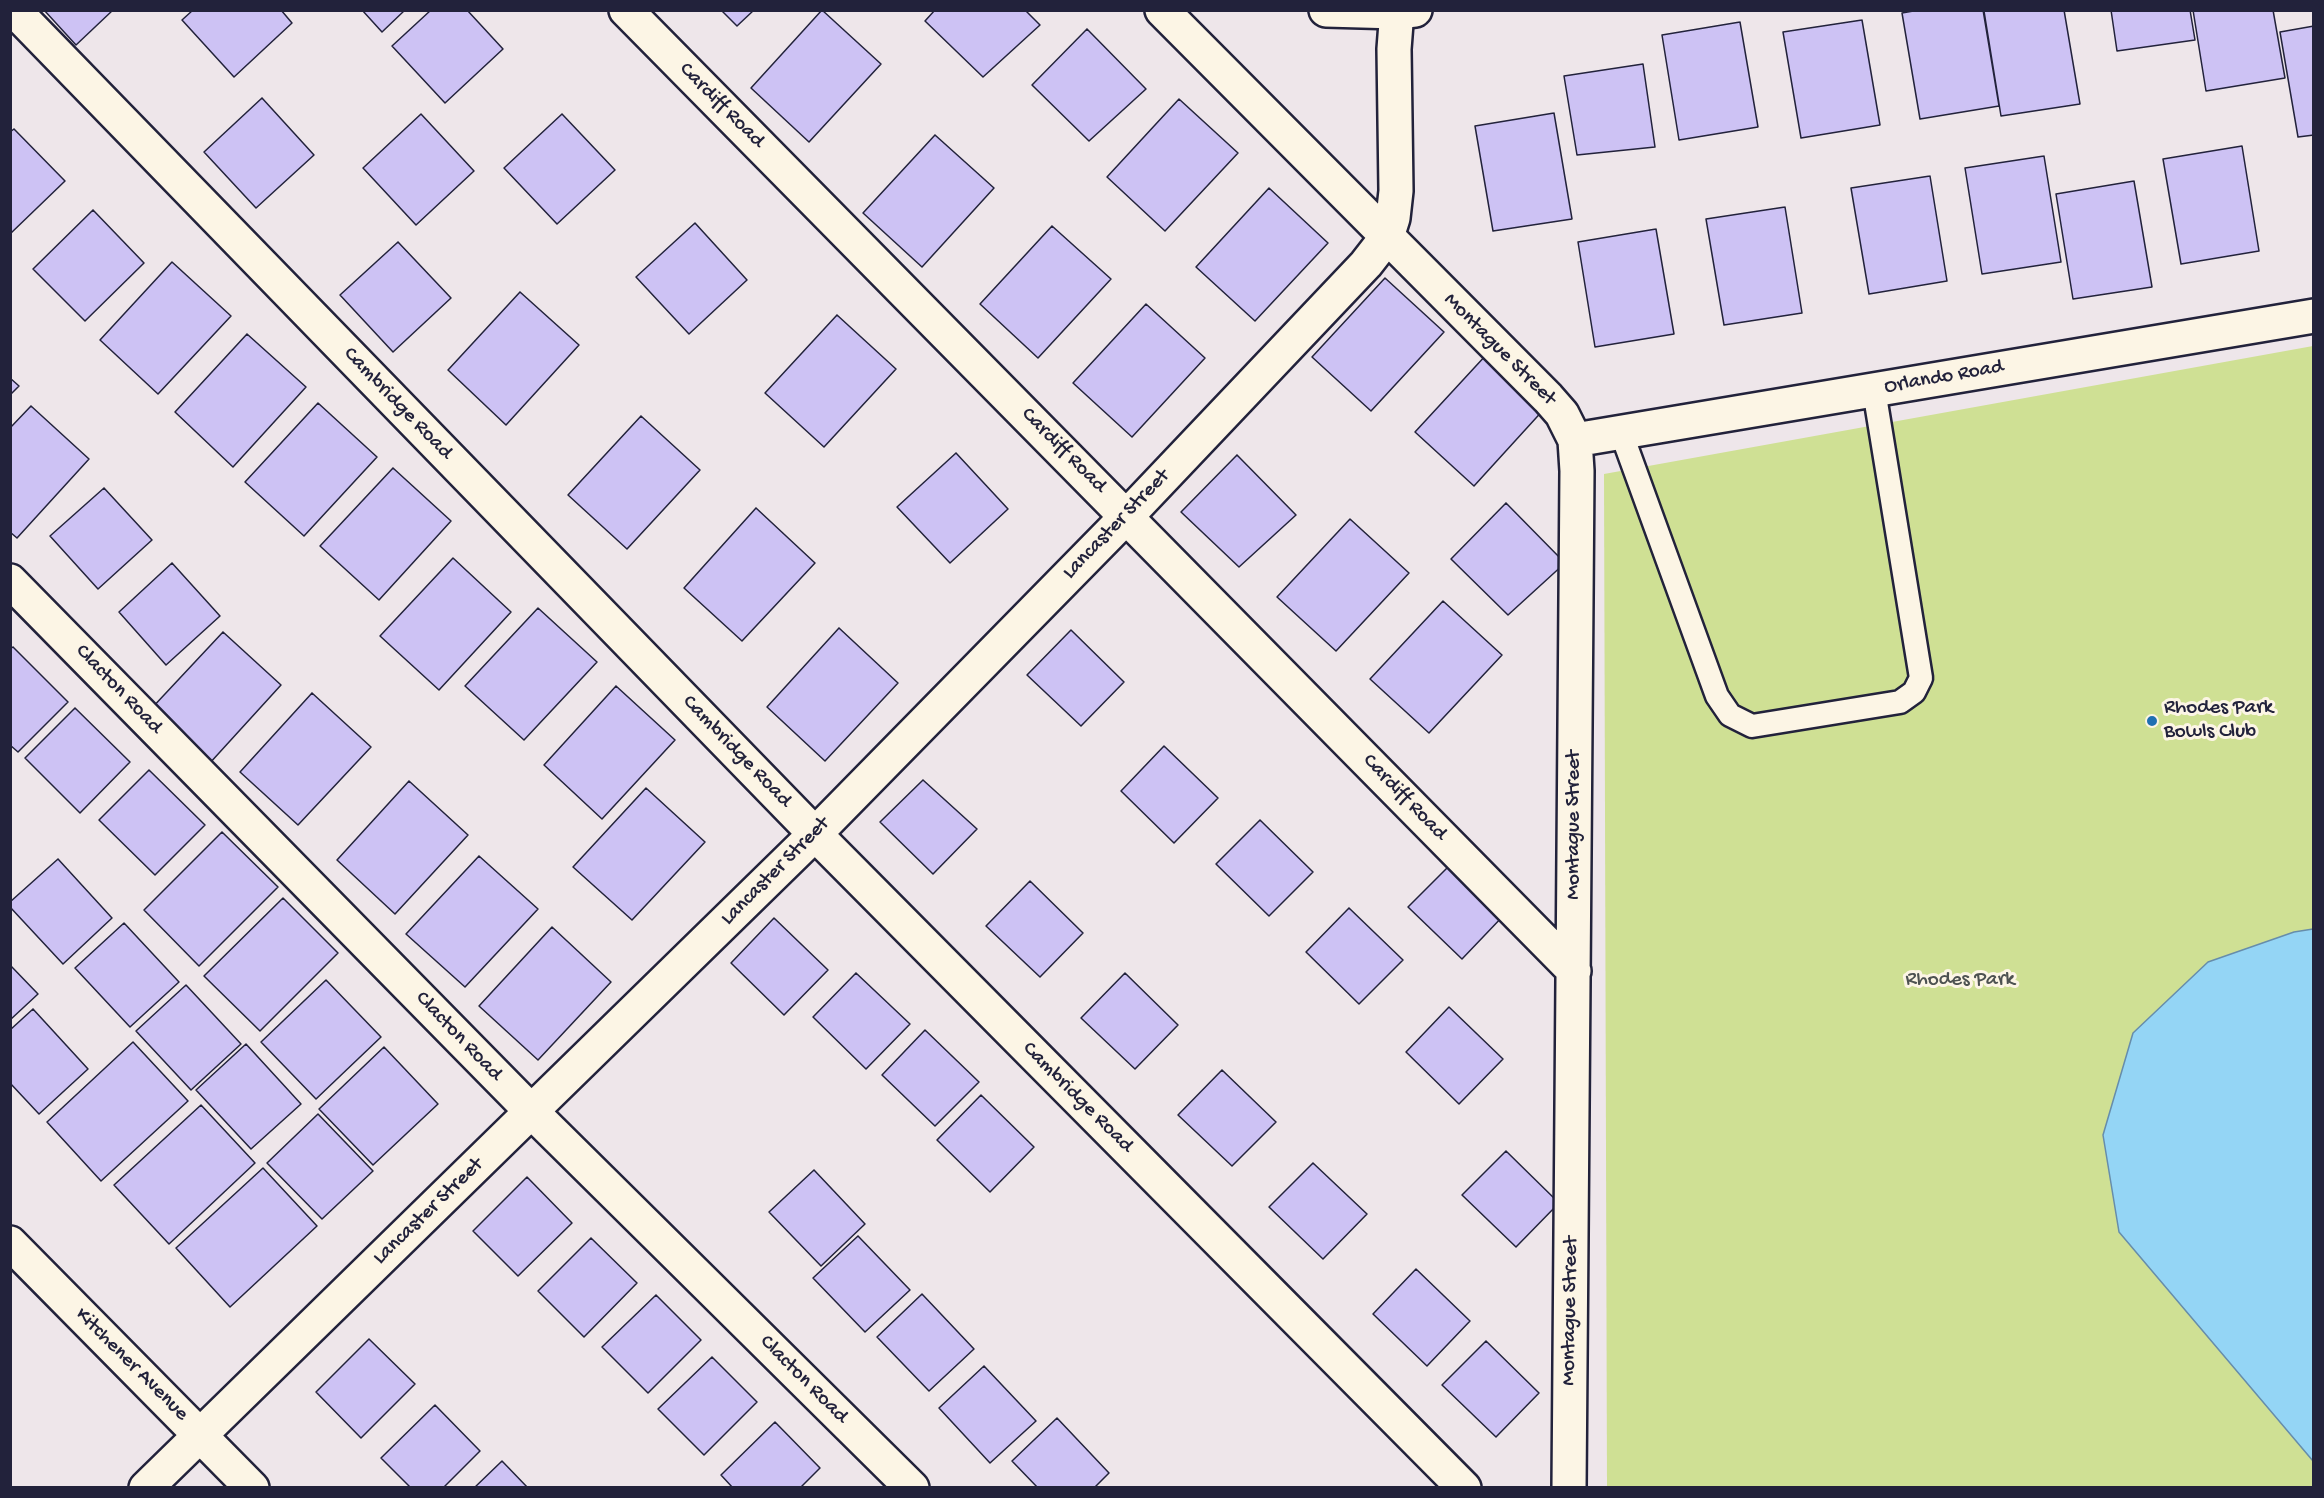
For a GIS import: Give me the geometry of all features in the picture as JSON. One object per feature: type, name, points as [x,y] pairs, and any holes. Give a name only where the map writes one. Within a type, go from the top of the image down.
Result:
[{"type":"street","name":"Cambridge Road","points":[[14,10],[815,834],[1464,1488]]},
{"type":"street","name":"Cardiff Road","points":[[626,10],[1574,971]]},
{"type":"street","name":"Montague Street","points":[[1162,10],[1548,398],[1562,414],[1575,440],[1577,471],[1569,1488]]},
{"type":"street","points":[[1326,10],[1403,11],[1394,49],[1396,191],[1393,218],[1387,237]]},
{"type":"street","name":"Lancaster Street","points":[[146,1488],[815,834],[1127,516],[1366,264],[1387,237]]},
{"type":"street","name":"Orlando Road","points":[[1575,440],[2313,316]]},
{"type":"street","name":"Clacton Road","points":[[10,581],[532,1112],[912,1488]]},
{"type":"street","name":"Kitchener Avenue","points":[[10,1243],[252,1488]]},
{"type":"lane","points":[[1621,432],[1717,696],[1730,715],[1752,726],[1900,702],[1914,692],[1921,678],[1874,390]]},
{"type":"green space","name":"Rhodes Park","points":[[2313,346],[2313,1487],[1607,1487],[1604,474]]},
{"type":"water","points":[[2314,929],[2313,1461],[2119,1232],[2103,1135],[2133,1033],[2208,962],[2294,932]]},
{"type":"building","points":[[44,10],[113,10],[76,45]]},
{"type":"building","points":[[193,10],[281,10],[292,23],[234,77],[182,20]]},
{"type":"building","points":[[362,10],[405,10],[382,32]]},
{"type":"building","points":[[431,10],[467,10],[503,49],[445,103],[392,46]]},
{"type":"building","points":[[721,10],[754,10],[737,26]]},
{"type":"building","points":[[822,10],[881,64],[809,142],[751,88]]},
{"type":"building","points":[[935,10],[1025,10],[1040,25],[983,77],[925,21]]},
{"type":"building","points":[[1919,10],[1983,10],[1999,106],[1920,119],[1902,13]]},
{"type":"building","points":[[2064,10],[2080,104],[2001,116],[1984,11]]},
{"type":"building","points":[[2111,10],[2190,10],[2195,40],[2117,51]]},
{"type":"building","points":[[2193,10],[2273,10],[2285,78],[2206,91]]},
{"type":"building","points":[[1862,20],[1880,125],[1801,138],[1783,32]]},
{"type":"building","points":[[1740,22],[1758,127],[1679,140],[1662,35]]},
{"type":"building","points":[[2314,26],[2314,135],[2298,137],[2280,32]]},
{"type":"building","points":[[1087,29],[1146,89],[1089,141],[1032,85]]},
{"type":"building","points":[[1643,64],[1655,147],[1577,155],[1564,76]]},
{"type":"building","points":[[262,98],[314,155],[256,208],[204,152]]},
{"type":"building","points":[[1179,99],[1238,153],[1165,231],[1107,177]]},
{"type":"building","points":[[1554,113],[1572,219],[1493,231],[1475,126]]},
{"type":"building","points":[[421,114],[474,171],[416,225],[363,168]]},
{"type":"building","points":[[562,114],[615,170],[557,224],[504,168]]},
{"type":"building","points":[[14,129],[65,181],[10,234],[10,132]]},
{"type":"building","points":[[935,135],[994,188],[922,267],[863,213]]},
{"type":"building","points":[[2242,146],[2259,251],[2181,264],[2163,159]]},
{"type":"building","points":[[2044,156],[2061,262],[1982,274],[1965,168]]},
{"type":"building","points":[[1930,176],[1947,281],[1869,294],[1851,188]]},
{"type":"building","points":[[2134,181],[2152,287],[2073,299],[2056,194]]},
{"type":"building","points":[[1269,188],[1328,243],[1255,321],[1196,267]]},
{"type":"building","points":[[1785,207],[1802,313],[1724,325],[1706,219]]},
{"type":"building","points":[[93,210],[144,263],[85,321],[33,269]]},
{"type":"building","points":[[695,223],[747,280],[689,334],[636,277]]},
{"type":"building","points":[[1052,226],[1111,279],[1038,358],[980,304]]},
{"type":"building","points":[[1656,229],[1674,334],[1595,347],[1578,242]]},
{"type":"building","points":[[398,242],[451,298],[393,352],[340,295]]},
{"type":"building","points":[[172,262],[231,316],[158,394],[100,340]]},
{"type":"building","points":[[1385,278],[1444,332],[1371,411],[1312,357]]},
{"type":"building","points":[[520,292],[579,345],[506,425],[448,370]]},
{"type":"building","points":[[1146,304],[1205,358],[1132,437],[1073,383]]},
{"type":"building","points":[[837,315],[896,369],[824,447],[765,393]]},
{"type":"building","points":[[247,334],[306,387],[233,467],[175,412]]},
{"type":"building","points":[[1487,354],[1546,407],[1474,486],[1415,432]]},
{"type":"building","points":[[10,378],[19,386],[10,395]]},
{"type":"building","points":[[318,403],[377,457],[304,536],[245,482]]},
{"type":"building","points":[[31,406],[89,459],[17,538],[10,532],[10,428]]},
{"type":"building","points":[[641,416],[700,470],[627,549],[568,495]]},
{"type":"building","points":[[956,453],[1008,509],[950,563],[897,507]]},
{"type":"building","points":[[1237,455],[1296,515],[1239,567],[1181,512]]},
{"type":"building","points":[[393,468],[451,521],[379,600],[320,546]]},
{"type":"building","points":[[104,488],[152,540],[98,589],[50,536]]},
{"type":"building","points":[[1506,503],[1565,563],[1508,615],[1451,559]]},
{"type":"building","points":[[756,508],[815,563],[742,641],[684,588]]},
{"type":"building","points":[[1350,519],[1409,573],[1336,651],[1277,597]]},
{"type":"building","points":[[453,558],[511,612],[439,690],[380,636]]},
{"type":"building","points":[[172,563],[220,616],[166,665],[119,612]]},
{"type":"building","points":[[1443,601],[1502,655],[1429,733],[1370,679]]},
{"type":"building","points":[[538,608],[597,662],[524,740],[465,686]]},
{"type":"building","points":[[839,628],[898,683],[825,761],[767,707]]},
{"type":"building","points":[[1071,630],[1124,682],[1081,726],[1027,675]]},
{"type":"building","points":[[223,632],[281,685],[209,764],[150,710]]},
{"type":"building","points":[[13,647],[68,702],[18,752],[10,745],[10,649]]},
{"type":"building","points":[[616,686],[675,740],[602,819],[544,765]]},
{"type":"building","points":[[312,693],[371,747],[298,825],[240,772]]},
{"type":"building","points":[[75,708],[130,762],[80,813],[25,758]]},
{"type":"building","points":[[1164,746],[1218,798],[1174,843],[1121,791]]},
{"type":"building","points":[[149,770],[205,825],[155,875],[99,820]]},
{"type":"building","points":[[923,780],[977,829],[933,874],[880,822]]},
{"type":"building","points":[[409,781],[468,835],[395,914],[337,860]]},
{"type":"building","points":[[646,788],[705,842],[632,920],[573,867]]},
{"type":"building","points":[[1260,820],[1313,872],[1269,916],[1216,864]]},
{"type":"building","points":[[222,832],[278,887],[199,966],[144,910]]},
{"type":"building","points":[[479,856],[538,909],[465,987],[406,934]]},
{"type":"building","points":[[58,859],[112,918],[63,964],[10,907],[10,902]]},
{"type":"building","points":[[1452,863],[1505,914],[1462,959],[1408,907]]},
{"type":"building","points":[[1030,881],[1083,933],[1040,977],[986,926]]},
{"type":"building","points":[[283,898],[338,953],[260,1031],[204,976]]},
{"type":"building","points":[[1349,908],[1403,960],[1359,1004],[1306,952]]},
{"type":"building","points":[[774,918],[828,970],[784,1015],[731,963]]},
{"type":"building","points":[[124,923],[179,982],[130,1027],[75,968]]},
{"type":"building","points":[[552,927],[611,982],[538,1060],[479,1006]]},
{"type":"building","points":[[10,965],[38,994],[10,1020]]},
{"type":"building","points":[[856,973],[910,1024],[866,1069],[813,1017]]},
{"type":"building","points":[[1125,973],[1178,1025],[1135,1069],[1081,1018]]},
{"type":"building","points":[[326,980],[381,1037],[316,1099],[261,1042]]},
{"type":"building","points":[[186,985],[241,1044],[191,1090],[136,1031]]},
{"type":"building","points":[[1449,1007],[1503,1059],[1459,1104],[1406,1052]]},
{"type":"building","points":[[33,1009],[88,1069],[39,1114],[10,1083],[10,1030]]},
{"type":"building","points":[[925,1030],[979,1082],[935,1126],[882,1075]]},
{"type":"building","points":[[133,1042],[188,1101],[101,1181],[47,1122]]},
{"type":"building","points":[[246,1044],[301,1104],[251,1149],[196,1090]]},
{"type":"building","points":[[384,1047],[438,1104],[373,1165],[319,1109]]},
{"type":"building","points":[[1222,1070],[1276,1122],[1232,1166],[1178,1115]]},
{"type":"building","points":[[981,1095],[1034,1147],[990,1192],[937,1140]]},
{"type":"building","points":[[201,1105],[255,1163],[169,1244],[114,1185]]},
{"type":"building","points":[[318,1114],[373,1171],[322,1219],[267,1163]]},
{"type":"building","points":[[1506,1151],[1559,1203],[1516,1247],[1462,1195]]},
{"type":"building","points":[[1313,1163],[1367,1214],[1323,1259],[1269,1207]]},
{"type":"building","points":[[263,1168],[317,1226],[230,1307],[176,1248]]},
{"type":"building","points":[[814,1170],[865,1224],[821,1266],[769,1212]]},
{"type":"building","points":[[527,1177],[572,1223],[518,1276],[473,1231]]},
{"type":"building","points":[[858,1236],[910,1290],[865,1332],[813,1278]]},
{"type":"building","points":[[591,1238],[637,1283],[584,1337],[538,1291]]},
{"type":"building","points":[[1416,1269],[1470,1321],[1427,1366],[1373,1314]]},
{"type":"building","points":[[922,1294],[974,1349],[929,1391],[877,1337]]},
{"type":"building","points":[[656,1295],[701,1340],[648,1393],[602,1347]]},
{"type":"building","points":[[369,1339],[415,1384],[361,1438],[316,1392]]},
{"type":"building","points":[[1486,1341],[1539,1393],[1496,1437],[1442,1385]]},
{"type":"building","points":[[712,1357],[757,1402],[704,1455],[658,1409]]},
{"type":"building","points":[[984,1366],[1036,1421],[990,1463],[939,1408]]},
{"type":"building","points":[[435,1405],[480,1451],[443,1488],[411,1488],[381,1458]]},
{"type":"building","points":[[1057,1418],[1109,1473],[1094,1488],[1038,1488],[1012,1461]]},
{"type":"building","points":[[775,1422],[820,1468],[800,1488],[733,1488],[721,1475]]},
{"type":"building","points":[[502,1461],[528,1488],[474,1488]]},
{"type":"place","name":"Rhodes Park Bowls Club","points":[[2152,721]]}]
